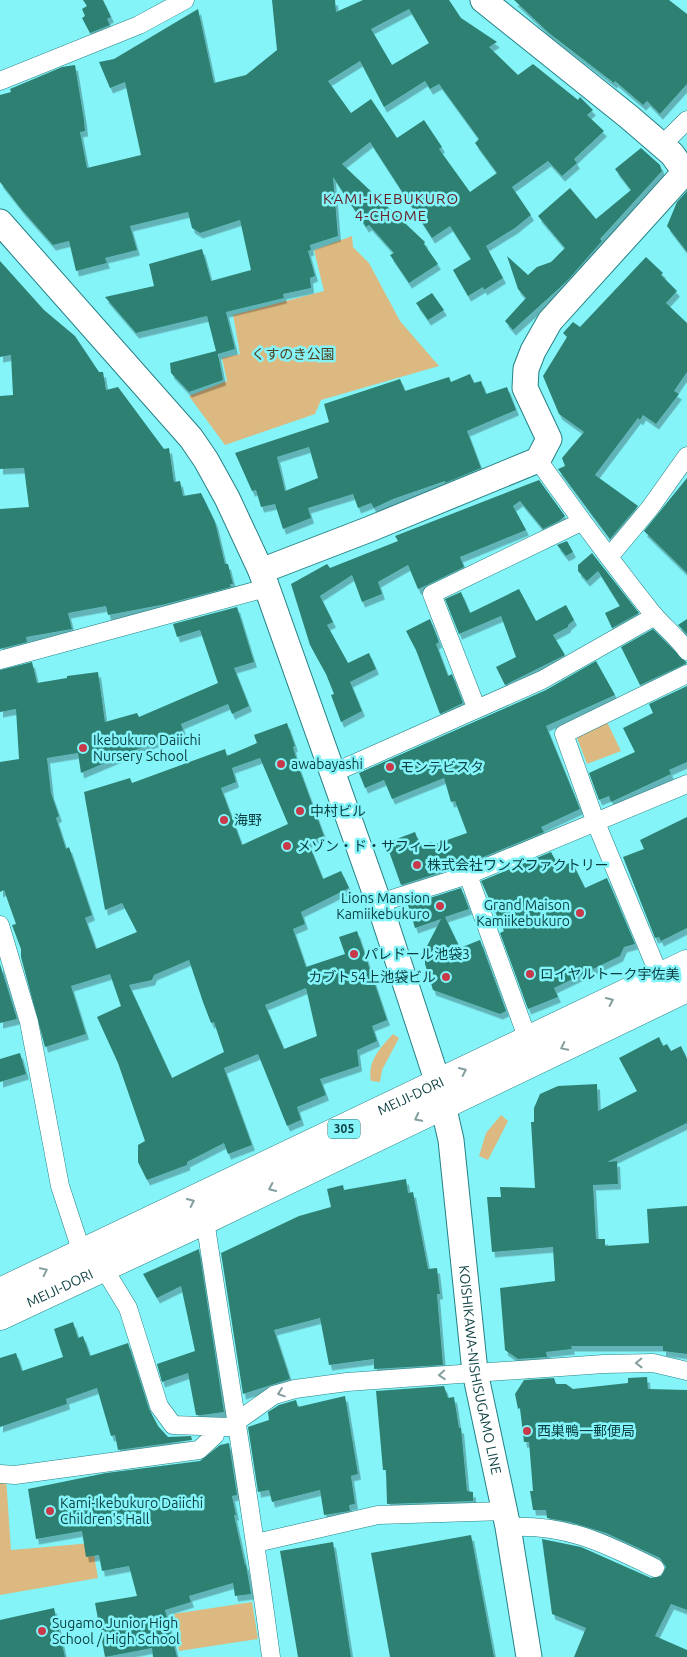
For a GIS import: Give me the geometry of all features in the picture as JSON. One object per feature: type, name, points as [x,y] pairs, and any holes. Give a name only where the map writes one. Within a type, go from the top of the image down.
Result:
[{"type":"main road","name":"MEIJI-DORI","points":[[0,1292],[205,1220],[441,1094],[528,1040],[687,964]]},
{"type":"main road","name":"MEIJI-DORI","points":[[0,1316],[92,1260],[404,1102],[441,1094],[687,988]]},
{"type":"street","points":[[0,81],[140,25],[185,0]]},
{"type":"street","points":[[0,660],[264,579],[370,529],[538,460],[549,438],[525,388],[526,369],[533,351],[550,322],[686,173],[672,154],[662,145],[485,0]]},
{"type":"street","points":[[662,145],[687,120]]},
{"type":"street","name":"KOISHIKAWA-NISHISUGAMO LINE","points":[[0,222],[191,438],[206,460],[227,498],[264,579],[379,903],[441,1094],[452,1140],[475,1372],[507,1519],[529,1657]]},
{"type":"street","points":[[609,557],[650,508],[687,456]]},
{"type":"street","points":[[538,460],[581,522],[655,616],[674,634],[687,651]]},
{"type":"street","points":[[476,707],[432,594],[581,522]]},
{"type":"street","points":[[333,773],[476,707],[542,680],[655,616]]},
{"type":"street","points":[[660,977],[596,823],[564,734],[687,674]]},
{"type":"street","points":[[379,903],[468,875],[687,784]]},
{"type":"street","points":[[468,875],[528,1040]]},
{"type":"street","points":[[0,925],[29,1022],[60,1186],[92,1260],[128,1308],[159,1406],[173,1425],[214,1428],[229,1427],[274,1396],[294,1389],[347,1382],[475,1372],[653,1363],[687,1372]]},
{"type":"street","points":[[205,1220],[256,1543],[271,1657]]},
{"type":"street","points":[[0,1474],[15,1475],[199,1450],[215,1436],[214,1428]]},
{"type":"street","points":[[256,1543],[378,1515],[507,1519],[530,1526],[586,1536],[655,1568]]},
{"type":"green space","name":"くすのき公園","points":[[352,236],[353,247],[369,263],[400,321],[439,366],[321,400],[315,414],[225,445],[189,396],[227,381],[222,358],[240,354],[233,315],[324,291],[314,250]]},
{"type":"green space","points":[[607,722],[621,751],[587,764],[576,735]]},
{"type":"green space","points":[[393,1034],[399,1038],[382,1070],[380,1082],[371,1081],[370,1074],[373,1061],[380,1049]]},
{"type":"green space","points":[[501,1115],[508,1121],[488,1160],[479,1156],[486,1133]]},
{"type":"green space","points":[[0,1477],[6,1478],[11,1550],[92,1543],[98,1578],[0,1595]]},
{"type":"green space","points":[[252,1602],[258,1639],[179,1651],[173,1614]]},
{"type":"building","points":[[83,0],[103,0],[111,17],[107,19],[110,25],[90,33],[82,18],[85,16],[82,9],[87,6]]},
{"type":"building","points":[[272,0],[335,0],[336,12],[363,0],[449,0],[461,18],[497,42],[489,47],[518,75],[533,64],[578,100],[580,97],[593,110],[587,115],[604,131],[574,159],[577,163],[562,176],[548,161],[512,187],[531,215],[515,228],[486,246],[503,278],[484,290],[483,287],[468,296],[453,270],[471,259],[450,226],[432,238],[370,142],[342,164],[425,242],[424,244],[438,264],[409,283],[390,255],[394,253],[369,225],[366,227],[333,177],[338,236],[310,245],[311,250],[308,251],[315,276],[310,278],[311,288],[283,294],[284,298],[226,312],[235,349],[218,354],[223,380],[189,392],[171,373],[170,363],[216,351],[207,316],[136,333],[105,297],[154,286],[149,264],[202,249],[211,281],[251,270],[240,220],[200,233],[192,228],[188,212],[130,226],[137,250],[105,258],[107,263],[76,271],[69,241],[53,245],[0,182],[0,95],[11,92],[10,89],[62,67],[75,65],[85,131],[80,132],[87,168],[141,155],[125,82],[110,88],[99,62],[114,59],[198,9],[214,83],[246,75],[277,50]],"holes":[[[409,9],[429,43],[392,65],[371,29]],[[360,61],[384,107],[425,81],[430,89],[439,84],[479,139],[475,143],[497,173],[470,192],[439,149],[442,147],[424,120],[397,138],[371,99],[351,113],[328,81]]]},
{"type":"building","points":[[514,0],[669,0],[687,14],[687,84],[660,114],[647,101],[643,105],[615,81],[614,83],[549,33]]},
{"type":"building","points":[[641,148],[660,165],[662,171],[600,239],[602,241],[567,281],[513,330],[505,321],[526,298],[518,289],[507,256],[528,275],[537,267],[551,262],[565,248],[538,216],[570,188],[596,219],[631,190],[615,169]]},
{"type":"building","points":[[687,191],[687,252],[667,226],[677,202]]},
{"type":"building","points":[[646,257],[663,273],[661,275],[677,291],[666,303],[687,323],[687,372],[674,391],[679,394],[656,424],[643,415],[640,420],[638,418],[595,475],[638,506],[610,539],[558,469],[565,466],[562,458],[584,432],[559,414],[543,376],[567,337],[563,333],[573,322],[580,327]]},
{"type":"building","points":[[0,261],[44,310],[75,336],[99,372],[103,372],[106,390],[118,387],[164,449],[169,448],[174,482],[180,481],[183,496],[201,493],[215,522],[225,564],[228,564],[233,584],[230,584],[231,587],[166,604],[108,615],[106,606],[68,613],[72,629],[26,637],[27,642],[0,649],[0,509],[29,507],[24,468],[0,469],[0,396],[13,395],[11,355],[0,357]]},
{"type":"building","points":[[432,293],[444,310],[428,320],[416,303]]},
{"type":"building","points":[[470,374],[474,383],[481,381],[486,394],[507,387],[516,410],[467,431],[481,468],[445,483],[445,481],[393,499],[374,508],[371,503],[358,508],[353,494],[308,508],[311,518],[283,529],[275,504],[261,507],[256,490],[252,491],[235,453],[329,422],[324,404],[400,379],[405,391],[449,377],[451,382]],"holes":[[[309,447],[318,478],[285,491],[277,457]]]},
{"type":"building","points":[[687,478],[687,573],[644,531]]},
{"type":"building","points":[[539,480],[565,516],[559,521],[543,529],[520,501],[513,506],[526,530],[460,557],[464,567],[425,586],[418,589],[408,565],[378,582],[382,594],[362,602],[352,575],[320,596],[333,622],[327,625],[348,663],[369,653],[376,669],[350,682],[362,711],[341,722],[331,695],[334,694],[326,674],[310,645],[291,584],[327,564],[330,568],[398,541],[395,536]]},
{"type":"building","points":[[567,541],[573,552],[566,556],[557,545]]},
{"type":"building","points":[[592,553],[639,613],[612,628],[605,613],[620,606],[598,571],[587,581],[578,571],[578,565]]},
{"type":"building","points":[[519,589],[536,621],[566,605],[574,620],[568,627],[553,635],[565,655],[505,685],[496,667],[516,657],[501,616],[459,634],[445,599],[461,592],[470,613]]},
{"type":"building","points":[[237,607],[254,662],[234,668],[249,706],[232,714],[228,704],[181,724],[183,730],[81,773],[78,753],[47,758],[51,793],[59,816],[56,818],[66,849],[69,847],[92,915],[85,918],[96,949],[137,932],[122,903],[105,910],[84,792],[130,778],[132,783],[225,749],[227,756],[257,743],[254,735],[287,723],[295,746],[293,747],[299,768],[324,836],[308,842],[323,879],[341,871],[349,888],[301,912],[305,924],[293,929],[306,967],[345,954],[339,937],[357,931],[387,1020],[372,1026],[377,1041],[357,1050],[359,1066],[320,1079],[326,1095],[297,1107],[301,1120],[287,1126],[258,1054],[224,1068],[252,1145],[228,1154],[224,1143],[187,1162],[187,1165],[147,1180],[138,1162],[138,1145],[145,1141],[118,1063],[97,1017],[121,1006],[110,974],[71,986],[86,1034],[45,1047],[21,957],[21,949],[12,925],[16,924],[4,890],[0,892],[0,762],[19,759],[16,709],[0,712],[0,670],[32,662],[37,683],[67,678],[67,676],[98,672],[105,722],[137,713],[139,717],[218,683],[200,630],[177,637],[173,624]],"holes":[[[260,758],[288,824],[242,845],[221,788],[236,782],[232,768]],[[189,960],[203,1002],[211,1023],[214,1022],[224,1052],[172,1078],[129,985],[152,980],[154,975]],[[306,988],[317,1036],[284,1049],[265,1005]]]},
{"type":"building","points":[[430,619],[439,642],[436,644],[448,676],[452,674],[463,703],[440,714],[416,650],[406,631]]},
{"type":"building","points":[[687,619],[687,634],[678,625]]},
{"type":"building","points":[[653,629],[687,663],[640,685],[621,647]]},
{"type":"building","points":[[596,661],[615,695],[546,726],[580,809],[541,827],[544,832],[464,865],[401,885],[386,843],[415,832],[420,845],[432,842],[433,845],[467,833],[455,801],[451,802],[444,778],[392,799],[384,780],[365,788],[359,773],[546,690]]},
{"type":"building","points":[[687,686],[687,762],[669,770],[671,774],[611,802],[609,796],[599,800],[589,773],[635,752],[623,728],[653,713],[649,704]]},
{"type":"building","points":[[687,817],[687,928],[661,941],[659,937],[655,938],[623,857],[644,849],[640,840]]},
{"type":"building","name":"Grand Maison Kamiikebukuro","points":[[551,852],[559,867],[572,862],[585,888],[607,878],[635,944],[624,947],[620,956],[554,988],[558,997],[528,1009],[500,933],[504,931],[481,881]]},
{"type":"building","points":[[461,888],[469,909],[445,917],[460,948],[480,940],[506,1011],[500,1014],[433,990],[425,964],[425,950],[441,919],[415,928],[408,905]]},
{"type":"building","points":[[0,964],[17,1019],[0,1023]]},
{"type":"building","points":[[659,1037],[663,1046],[667,1044],[671,1051],[681,1046],[687,1059],[687,1123],[607,1162],[617,1161],[618,1184],[593,1185],[596,1239],[605,1239],[605,1246],[649,1243],[647,1209],[687,1206],[687,1354],[663,1351],[663,1346],[571,1346],[572,1349],[546,1352],[547,1357],[518,1359],[505,1350],[500,1288],[555,1281],[553,1247],[492,1252],[487,1197],[501,1197],[500,1187],[535,1188],[531,1122],[534,1122],[534,1108],[540,1094],[558,1086],[597,1084],[598,1111],[637,1091],[619,1058]]},
{"type":"building","points":[[20,1053],[26,1074],[0,1082],[0,1059]]},
{"type":"building","points":[[406,1179],[408,1193],[413,1192],[428,1269],[437,1268],[440,1294],[437,1294],[443,1365],[374,1369],[374,1359],[329,1365],[320,1318],[274,1330],[290,1379],[243,1394],[221,1253],[299,1216],[331,1207],[327,1189],[343,1185],[344,1190]]},
{"type":"building","points":[[199,1249],[224,1412],[196,1415],[188,1373],[162,1382],[157,1364],[195,1351],[181,1286],[157,1298],[143,1274]]},
{"type":"building","points":[[73,1322],[78,1338],[83,1336],[90,1356],[128,1343],[149,1409],[158,1426],[168,1437],[191,1436],[192,1440],[118,1450],[115,1435],[111,1436],[97,1388],[66,1399],[67,1404],[0,1427],[0,1358],[16,1353],[22,1371],[63,1357],[54,1329]]},
{"type":"building","points":[[647,1377],[648,1389],[687,1390],[687,1610],[671,1604],[655,1636],[687,1650],[687,1657],[574,1657],[586,1628],[552,1614],[542,1539],[581,1547],[651,1578],[661,1576],[666,1567],[660,1558],[606,1533],[570,1522],[547,1518],[546,1510],[533,1510],[530,1491],[533,1491],[529,1442],[524,1442],[520,1408],[518,1409],[515,1394],[524,1380],[554,1378],[556,1384],[566,1384],[573,1389],[628,1383],[628,1378]]},
{"type":"building","points":[[444,1386],[448,1398],[454,1397],[459,1428],[461,1428],[467,1491],[473,1492],[473,1501],[387,1504],[386,1470],[383,1470],[376,1391]]},
{"type":"building","points":[[345,1396],[358,1474],[351,1476],[355,1504],[349,1505],[350,1511],[324,1515],[320,1490],[272,1502],[269,1490],[258,1492],[248,1427],[269,1420],[268,1412],[279,1405],[296,1400],[298,1407]]},
{"type":"building","points":[[229,1443],[237,1495],[232,1496],[236,1515],[234,1515],[251,1594],[235,1596],[233,1583],[189,1596],[191,1602],[165,1610],[177,1657],[153,1657],[152,1648],[105,1657],[95,1603],[137,1596],[129,1566],[102,1571],[99,1555],[86,1557],[82,1531],[36,1539],[28,1489],[106,1473],[200,1461],[220,1445]]},
{"type":"building","points":[[471,1535],[494,1657],[390,1657],[371,1553]]},
{"type":"building","points":[[333,1542],[351,1657],[298,1657],[280,1551]]},
{"type":"building","points":[[54,1608],[65,1657],[0,1657],[0,1620]]},
{"type":"place","name":"Ikebukuro Daiichi Nursery School","points":[[83,748]]},
{"type":"place","name":"awabayashi","points":[[281,764]]},
{"type":"place","name":"モンテビスタ","points":[[390,767]]},
{"type":"place","name":"中村ビル","points":[[300,811]]},
{"type":"place","name":"海野","points":[[224,820]]},
{"type":"place","name":"メゾン・ド・サフィール","points":[[287,846]]},
{"type":"place","name":"株式会社ワンズファクトリー","points":[[417,865]]},
{"type":"place","name":"Lions Mansion Kamiikebukuro","points":[[440,906]]},
{"type":"place","name":"Grand Maison Kamiikebukuro","points":[[580,913]]},
{"type":"place","name":"パレドール池袋3","points":[[354,954]]},
{"type":"place","name":"ロイヤルトーク宇佐美","points":[[530,974]]},
{"type":"place","name":"カブト54上池袋ビル","points":[[446,977]]},
{"type":"place","name":"西巣鴨一郵便局","points":[[527,1431]]},
{"type":"place","name":"Kami-Ikebukuro Daiichi Children's Hall","points":[[50,1511]]},
{"type":"place","name":"Sugamo Junior High School / High School","points":[[42,1631]]},
{"type":"district","name":"KAMI-IKEBUKURO 4-CHOME","points":[[391,208]]}]
